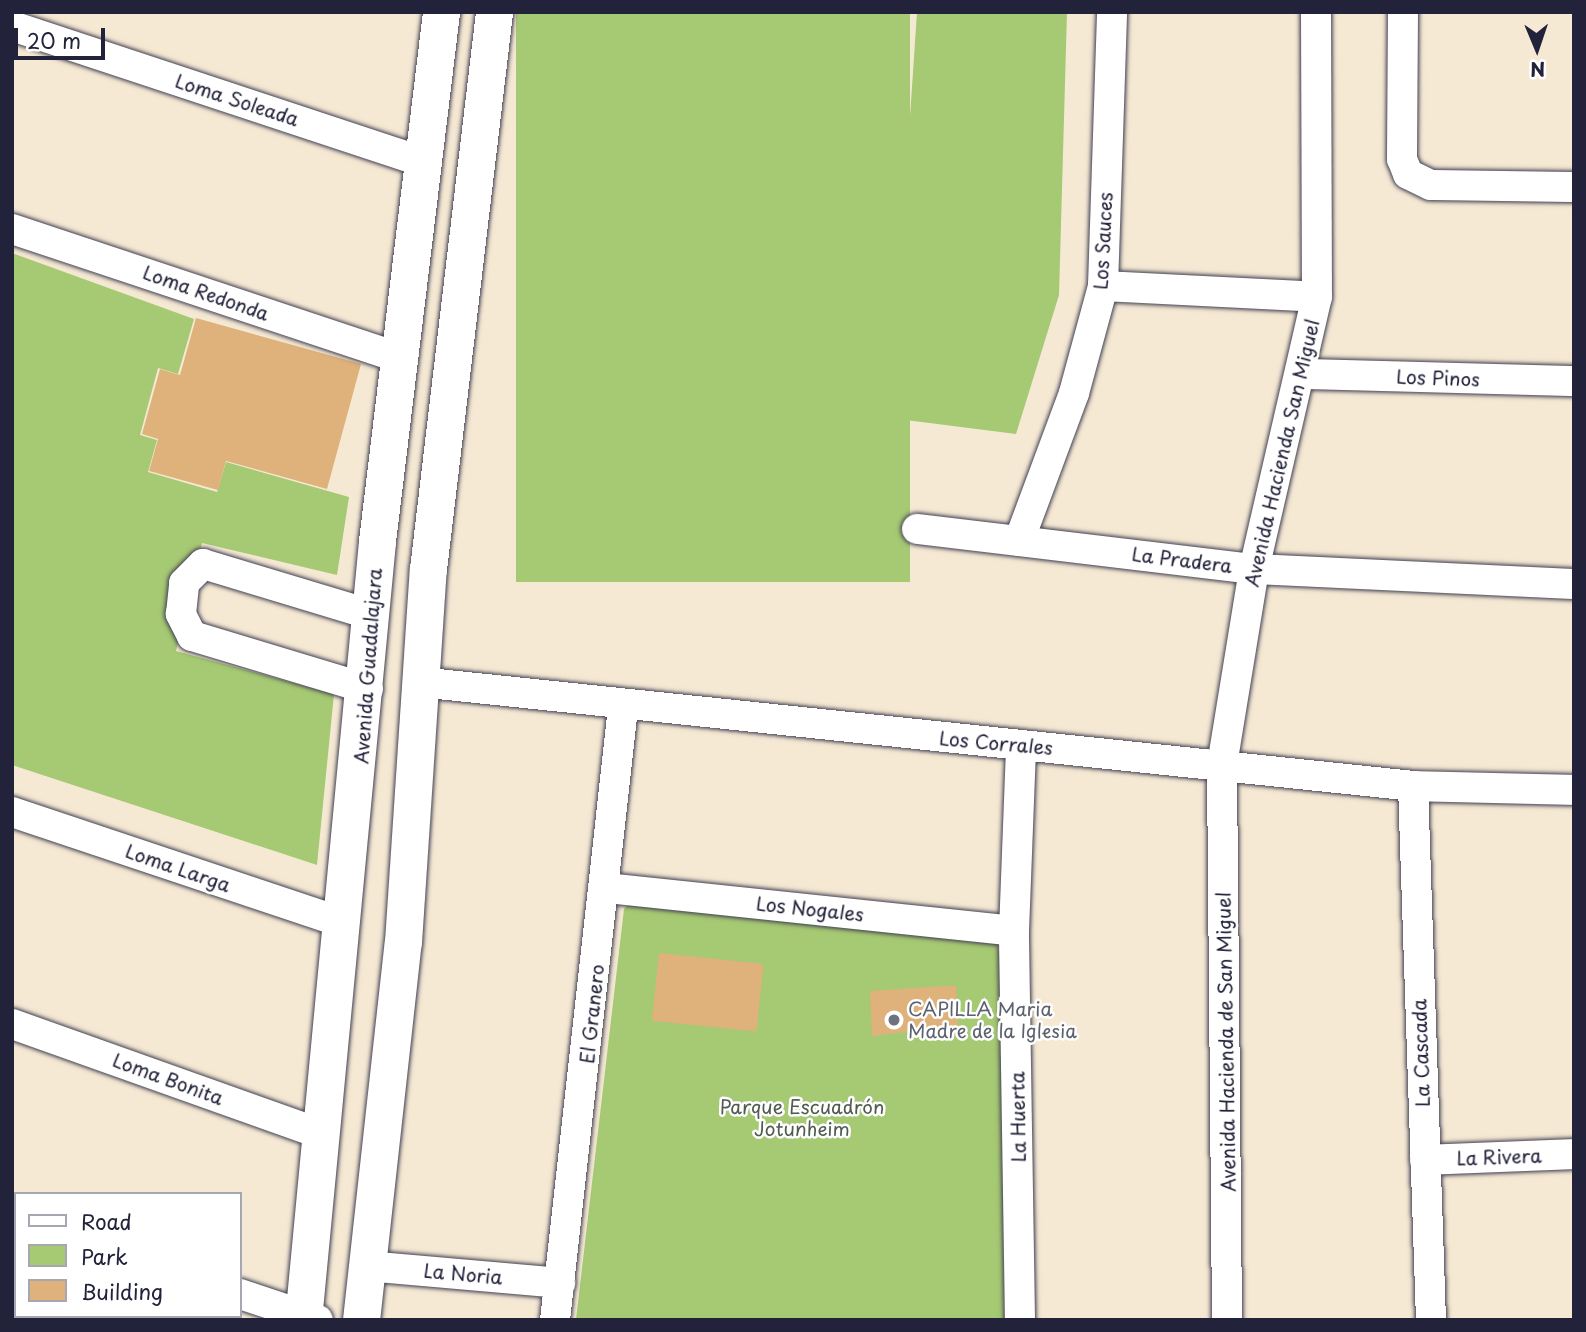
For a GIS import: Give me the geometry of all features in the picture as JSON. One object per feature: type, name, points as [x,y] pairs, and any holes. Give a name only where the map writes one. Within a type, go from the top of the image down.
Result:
[{"type":"main road","name":"Avenida Guadalajara","points":[[308,1318],[323,1135],[368,689],[372,615],[421,161],[441,12]]},
{"type":"main road","points":[[361,1320],[402,942],[419,682],[494,12]]},
{"type":"street","name":"Los Sauces","points":[[1019,541],[1074,393],[1103,286],[1112,12]]},
{"type":"street","name":"Avenida Hacienda San Miguel","points":[[1222,765],[1254,569],[1303,374],[1317,297],[1316,12]]},
{"type":"street","points":[[1403,12],[1402,159],[1417,181],[1432,185],[1574,187]]},
{"type":"street","name":"Loma Soleada","points":[[12,26],[421,161]]},
{"type":"street","name":"Loma Redonda","points":[[12,229],[400,358]]},
{"type":"street","points":[[1103,286],[1317,297]]},
{"type":"street","name":"Los Pinos","points":[[1303,374],[1574,382]]},
{"type":"street","name":"La Pradera","points":[[917,529],[1254,569],[1574,584]]},
{"type":"street","points":[[368,689],[192,636],[181,614],[184,583],[202,564],[372,615]]},
{"type":"street","name":"Los Corrales","points":[[419,682],[622,709],[1222,765],[1413,786],[1574,790]]},
{"type":"street","name":"El Granero","points":[[555,1320],[606,888],[622,709]]},
{"type":"street","name":"La Huerta","points":[[1020,1320],[1014,931],[1021,746]]},
{"type":"street","name":"Avenida Hacienda de San Miguel","points":[[1222,765],[1227,1320]]},
{"type":"street","name":"La Cascada","points":[[1413,786],[1431,1320]]},
{"type":"street","name":"Loma Larga","points":[[12,812],[344,923]]},
{"type":"street","name":"Los Nogales","points":[[606,888],[1014,931]]},
{"type":"street","name":"Loma Bonita","points":[[12,1024],[323,1135]]},
{"type":"street","name":"La Rivera","points":[[1424,1160],[1574,1154]]},
{"type":"street","name":"La Noria","points":[[367,1266],[560,1283]]},
{"type":"street","points":[[242,1295],[308,1318]]},
{"type":"green space","points":[[516,12],[910,12],[910,582],[516,582]]},
{"type":"green space","points":[[917,12],[1067,12],[1059,295],[1016,434],[890,418]]},
{"type":"green space","points":[[12,253],[194,319],[178,374],[158,368],[140,435],[157,440],[148,472],[217,492],[226,462],[349,497],[337,575],[202,543],[176,651],[334,694],[317,865],[12,765]]},
{"type":"green space","name":"Parque Escuadrón Jotunheim","points":[[632,901],[995,938],[1001,960],[1004,1320],[576,1320],[624,909]]},
{"type":"building","points":[[196,318],[361,364],[327,489],[226,461],[218,490],[149,471],[158,439],[142,434],[160,369],[180,375]]},
{"type":"building","points":[[659,953],[763,964],[756,1032],[652,1021]]},
{"type":"building","points":[[956,986],[958,1033],[948,1034],[948,1027],[872,1036],[870,991]]},
{"type":"place","name":"CAPILLA Maria Madre de la Iglesia","points":[[894,1020]]}]
